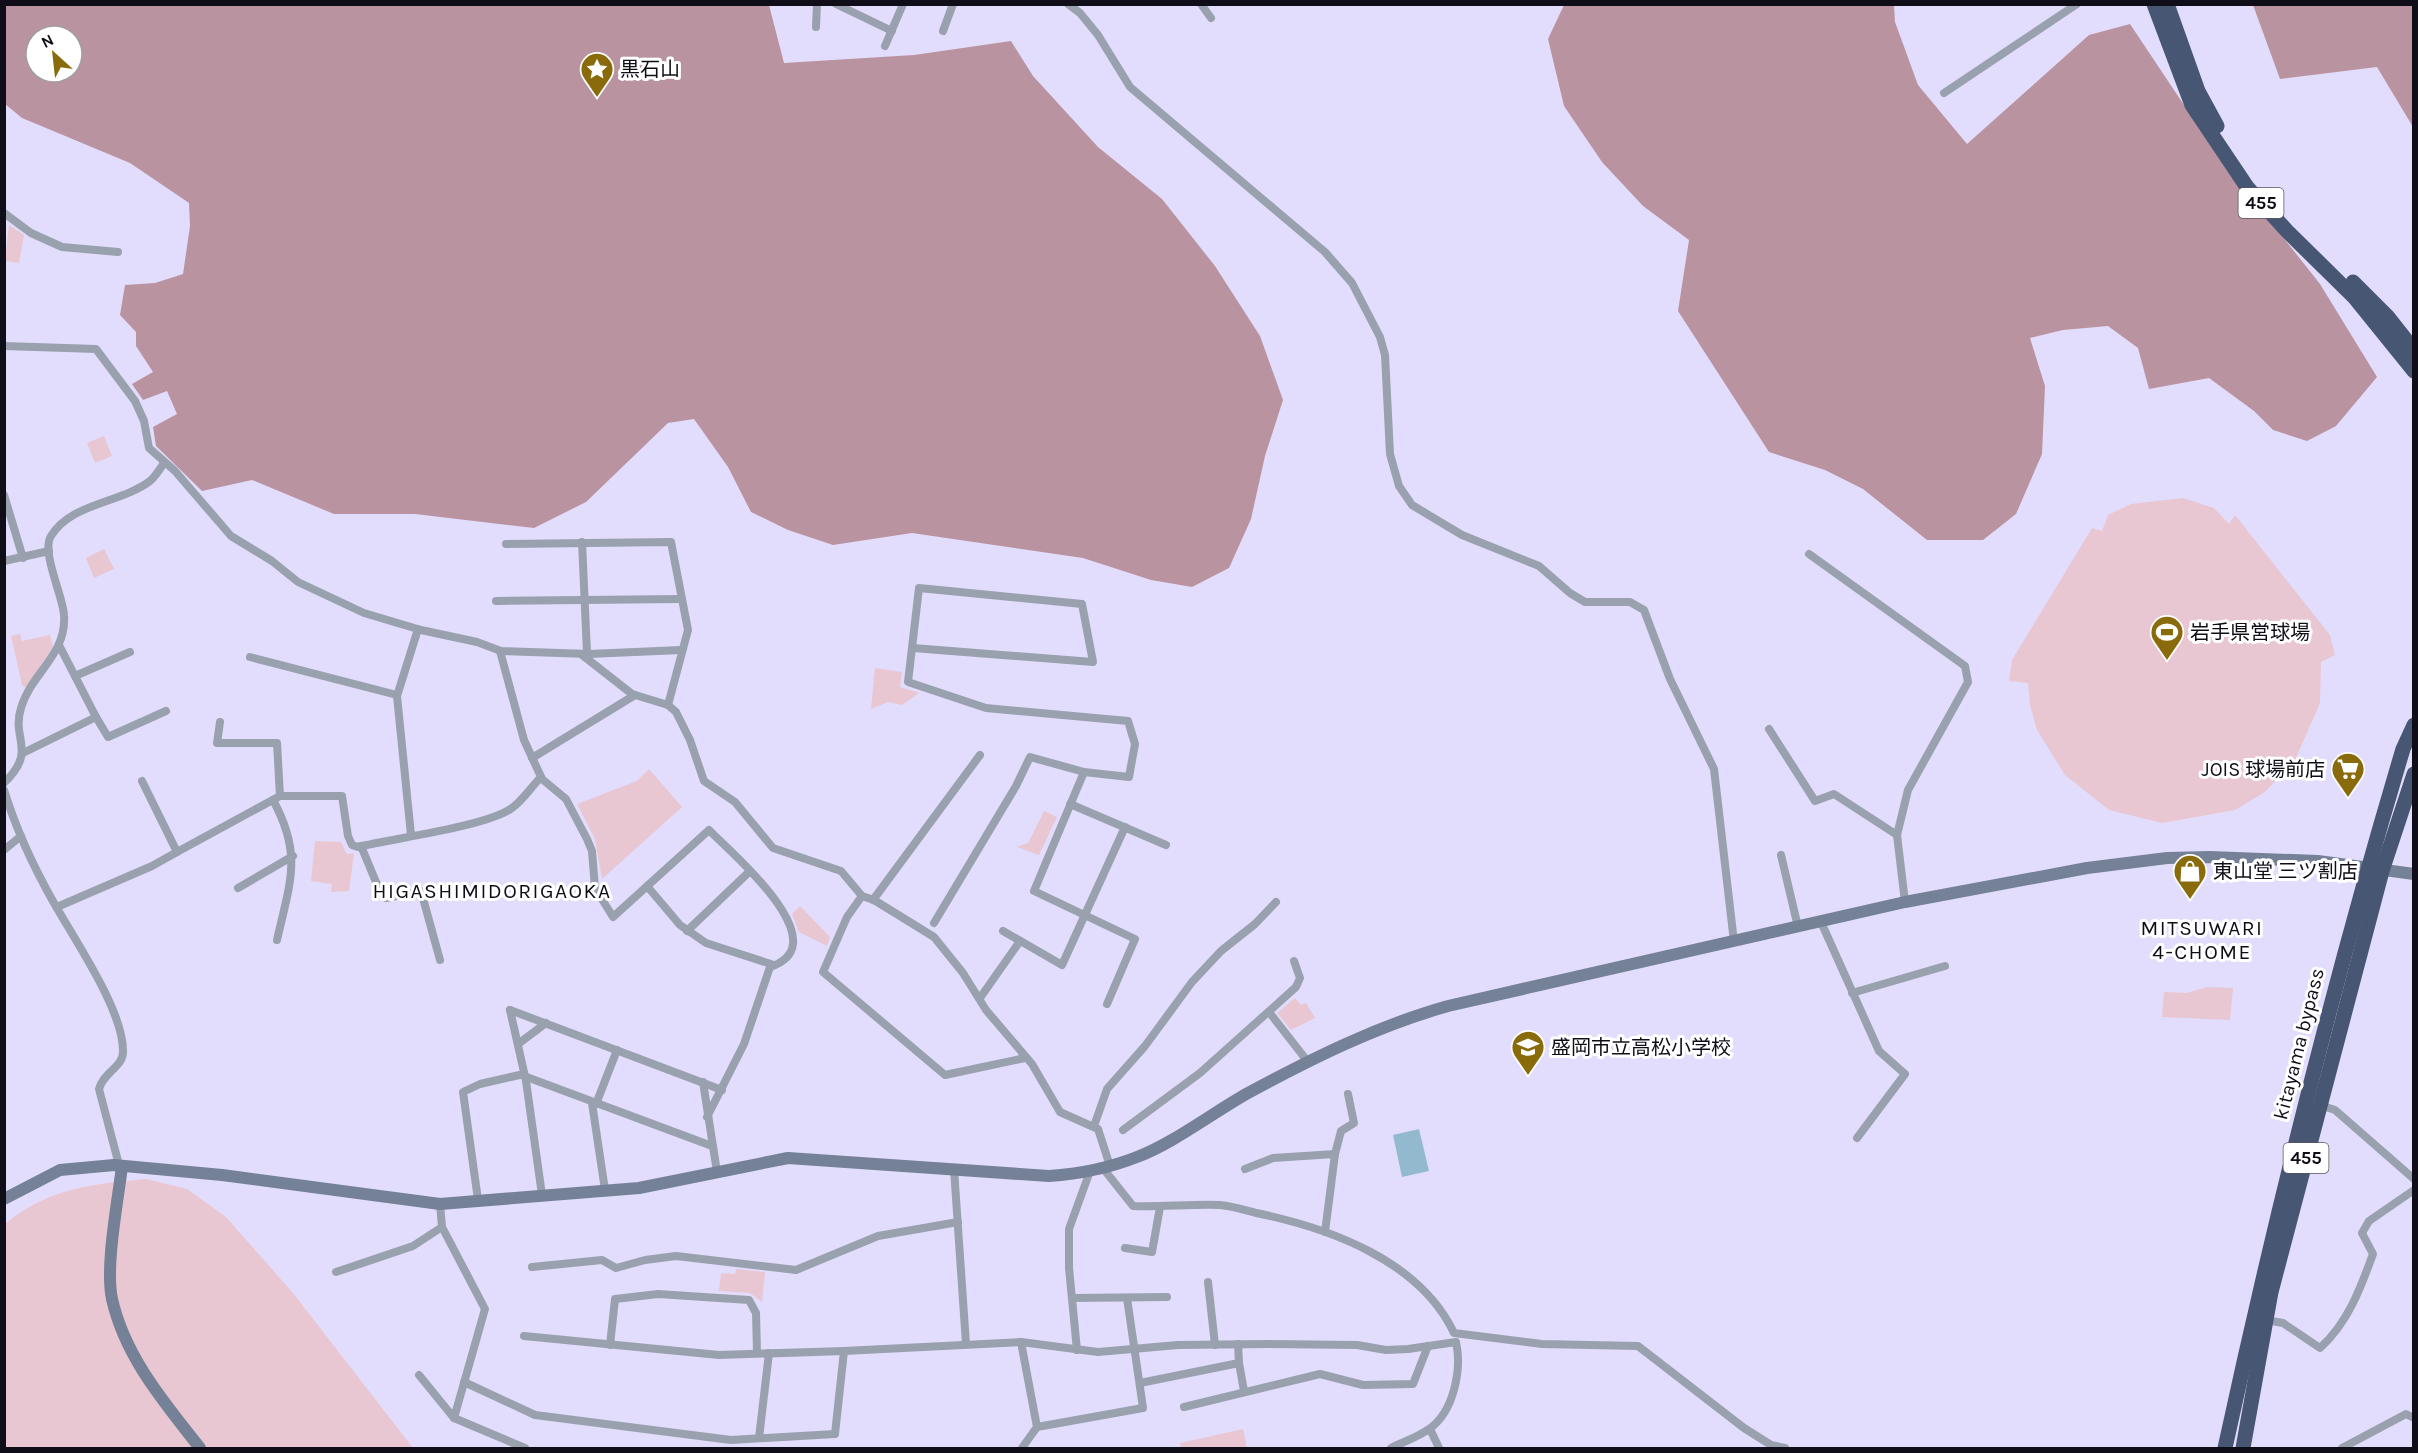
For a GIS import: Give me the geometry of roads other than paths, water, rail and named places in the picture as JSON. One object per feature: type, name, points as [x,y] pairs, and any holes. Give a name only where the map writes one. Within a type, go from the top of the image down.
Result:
[{"type":"highway","name":"455","points":[[2154,4],[2192,105],[2247,187],[2287,231],[2355,298],[2414,371]]},
{"type":"highway","name":"455","points":[[2167,4],[2198,91],[2213,121],[2235,153],[2259,186],[2387,316],[2414,350]]},
{"type":"highway","name":"kitayama bypass","points":[[2243,1449],[2271,1292],[2320,1105],[2403,749],[2414,725]]},
{"type":"highway","name":"kitayama bypass","points":[[2225,1449],[2261,1282],[2375,869],[2414,774]]},
{"type":"street","points":[[816,27],[817,4]]},
{"type":"street","points":[[836,4],[892,31]]},
{"type":"street","points":[[885,45],[903,4]]},
{"type":"street","points":[[943,31],[953,4]]},
{"type":"street","points":[[1068,4],[1080,13],[1098,35],[1130,87],[1325,252],[1352,283],[1380,337],[1385,355],[1390,454],[1399,486],[1412,505],[1462,535],[1539,566],[1570,593],[1585,602],[1630,602],[1644,610],[1670,679],[1714,769],[1734,942]]},
{"type":"street","points":[[1201,4],[1211,18]]},
{"type":"street","points":[[1944,93],[2077,4]]},
{"type":"street","points":[[4,213],[31,233],[62,247],[118,252]]},
{"type":"street","points":[[4,346],[96,349],[135,401],[144,422],[149,448],[164,464],[175,471],[231,536],[272,561],[298,582],[364,614],[477,642],[500,651],[584,653],[681,650]]},
{"type":"street","points":[[4,783],[13,776],[23,753],[20,709],[27,691],[60,647],[64,615],[49,551],[50,537],[69,518],[150,481],[164,464]]},
{"type":"street","points":[[4,495],[23,558]]},
{"type":"street","points":[[582,542],[584,653]]},
{"type":"street","points":[[506,544],[671,542],[688,630],[668,705]]},
{"type":"street","points":[[4,561],[49,551]]},
{"type":"street","points":[[1809,554],[1965,666],[1968,682],[1908,790],[1897,834],[1905,902]]},
{"type":"street","points":[[913,648],[1093,662],[1082,604],[918,588],[908,682],[986,708],[1128,721],[1135,744],[1129,777],[1084,772],[1030,757],[1016,786],[934,923]]},
{"type":"street","points":[[496,601],[681,599]]},
{"type":"street","points":[[411,834],[397,695],[418,629]]},
{"type":"street","points":[[60,647],[108,737],[166,711]]},
{"type":"street","points":[[500,651],[518,724],[532,758],[541,777],[566,800],[592,851],[595,888],[614,917],[709,830],[779,905],[794,935],[790,951],[780,962],[770,967]]},
{"type":"street","points":[[75,676],[129,652]]},
{"type":"street","points":[[584,653],[635,695],[668,705],[684,725],[700,771],[710,787],[735,802],[773,848],[841,871],[862,896],[873,900],[934,937],[980,998],[986,1010],[1025,1058],[1060,1112],[1098,1129],[1108,1169],[1133,1206],[1222,1205],[1287,1219],[1325,1232],[1384,1260],[1422,1288],[1444,1312],[1454,1333],[1542,1344],[1638,1346],[1744,1428],[1771,1445],[1785,1449]]},
{"type":"street","points":[[250,657],[397,695]]},
{"type":"street","points":[[532,758],[635,695]]},
{"type":"street","points":[[23,753],[96,717]]},
{"type":"street","points":[[220,722],[217,743],[277,743],[277,798],[293,856],[292,874],[277,940]]},
{"type":"street","points":[[1769,729],[1815,801],[1834,794],[1897,834]]},
{"type":"street","points":[[873,900],[980,755]]},
{"type":"street","points":[[1084,772],[1034,891],[1135,939],[1107,1004]]},
{"type":"street","points":[[57,907],[152,866],[277,798],[342,796],[348,836],[352,845],[361,846],[500,814],[513,807],[541,777]]},
{"type":"street","points":[[142,781],[177,852]]},
{"type":"street","points":[[4,790],[21,836],[57,907],[69,925],[115,1018],[122,1043],[121,1061],[107,1073],[99,1089],[121,1166],[112,1248],[112,1297],[125,1341],[146,1377],[200,1449]]},
{"type":"street","points":[[1070,804],[1166,845]]},
{"type":"street","points":[[1003,931],[1062,965],[1125,827]]},
{"type":"street","points":[[4,850],[21,836]]},
{"type":"street","points":[[361,846],[376,882],[386,898],[421,891],[440,960]]},
{"type":"street","points":[[1781,855],[1798,927]]},
{"type":"street","points":[[238,888],[293,856]]},
{"type":"street","points":[[4,1199],[60,1170],[121,1166],[222,1175],[440,1204],[639,1188],[788,1158],[1048,1176],[1108,1169],[1139,1156],[1308,1062],[1388,1024],[1438,1008],[1905,902],[2087,868],[2167,858],[2210,857],[2318,861],[2414,874]]},
{"type":"street","points":[[687,930],[750,872]]},
{"type":"street","points":[[647,886],[687,930],[706,943],[771,964],[744,1044],[707,1117]]},
{"type":"street","points":[[862,896],[847,917],[823,972],[945,1075],[1025,1058]]},
{"type":"street","points":[[1094,1126],[1107,1089],[1145,1046],[1184,992],[1221,951],[1255,924],[1276,902]]},
{"type":"street","points":[[1821,922],[1879,1051],[1905,1074],[1857,1137]]},
{"type":"street","points":[[980,998],[1020,941]]},
{"type":"street","points":[[1123,1130],[1200,1073],[1296,987],[1300,978],[1294,961]]},
{"type":"street","points":[[1852,993],[1945,966]]},
{"type":"street","points":[[542,1195],[524,1075],[510,1010],[722,1090]]},
{"type":"street","points":[[1269,1012],[1308,1062]]},
{"type":"street","points":[[518,1044],[546,1023]]},
{"type":"street","points":[[606,1190],[594,1103],[617,1050]]},
{"type":"street","points":[[478,1200],[463,1092],[480,1084],[524,1075],[712,1146]]},
{"type":"street","points":[[702,1082],[717,1172]]},
{"type":"street","points":[[1325,1232],[1335,1154],[1341,1131],[1354,1123],[1348,1095]]},
{"type":"street","points":[[2320,1105],[2335,1110],[2414,1179]]},
{"type":"street","points":[[1245,1168],[1274,1158],[1335,1154]]},
{"type":"street","points":[[954,1169],[966,1344]]},
{"type":"street","points":[[1077,1350],[1069,1228],[1089,1171]]},
{"type":"street","points":[[2266,1320],[2283,1323],[2320,1348],[2348,1312],[2367,1274],[2373,1254],[2362,1233],[2365,1227],[2377,1214],[2414,1190]]},
{"type":"street","points":[[440,1204],[442,1227],[485,1309],[454,1418]]},
{"type":"street","points":[[1125,1248],[1152,1252],[1160,1207]]},
{"type":"street","points":[[532,1267],[602,1260],[616,1268],[645,1260],[676,1256],[796,1270],[878,1236],[958,1222]]},
{"type":"street","points":[[336,1272],[413,1246],[442,1227]]},
{"type":"street","points":[[1208,1282],[1215,1345]]},
{"type":"street","points":[[610,1345],[615,1299],[658,1294],[749,1300],[756,1313],[757,1353]]},
{"type":"street","points":[[1072,1298],[1167,1297]]},
{"type":"street","points":[[1037,1427],[1143,1408],[1127,1298]]},
{"type":"street","points":[[524,1336],[719,1355],[1021,1342],[1098,1352],[1238,1344],[1357,1345],[1386,1350],[1456,1342],[1459,1355],[1457,1377],[1449,1402],[1441,1417],[1430,1428],[1391,1449]]},
{"type":"street","points":[[1021,1342],[1037,1427],[1022,1449]]},
{"type":"street","points":[[1238,1344],[1244,1391]]},
{"type":"street","points":[[1184,1407],[1320,1374],[1363,1385],[1413,1384],[1428,1346]]},
{"type":"street","points":[[464,1382],[535,1415],[731,1440],[834,1434],[844,1351]]},
{"type":"street","points":[[759,1438],[769,1353]]},
{"type":"street","points":[[1140,1383],[1239,1364]]},
{"type":"street","points":[[419,1375],[454,1418],[525,1449]]},
{"type":"street","points":[[2342,1449],[2406,1414],[2414,1418]]},
{"type":"street","points":[[1430,1428],[1439,1449]]},
{"type":"water","points":[[1419,1129],[1429,1171],[1402,1177],[1393,1135]]},
{"type":"place","name":"黒石山","points":[[597,98]]},
{"type":"place","name":"岩手県営球場","points":[[2167,661]]},
{"type":"place","name":"JOIS 球場前店","points":[[2348,798]]},
{"type":"place","name":"東山堂 三ツ割店","points":[[2190,900]]},
{"type":"place","name":"盛岡市立高松小学校","points":[[1528,1076]]},
{"type":"district","name":"HIGASHIMIDORIGAOKA","points":[[492,891]]},
{"type":"district","name":"MITSUWARI 4-CHOME","points":[[2202,940]]}]
